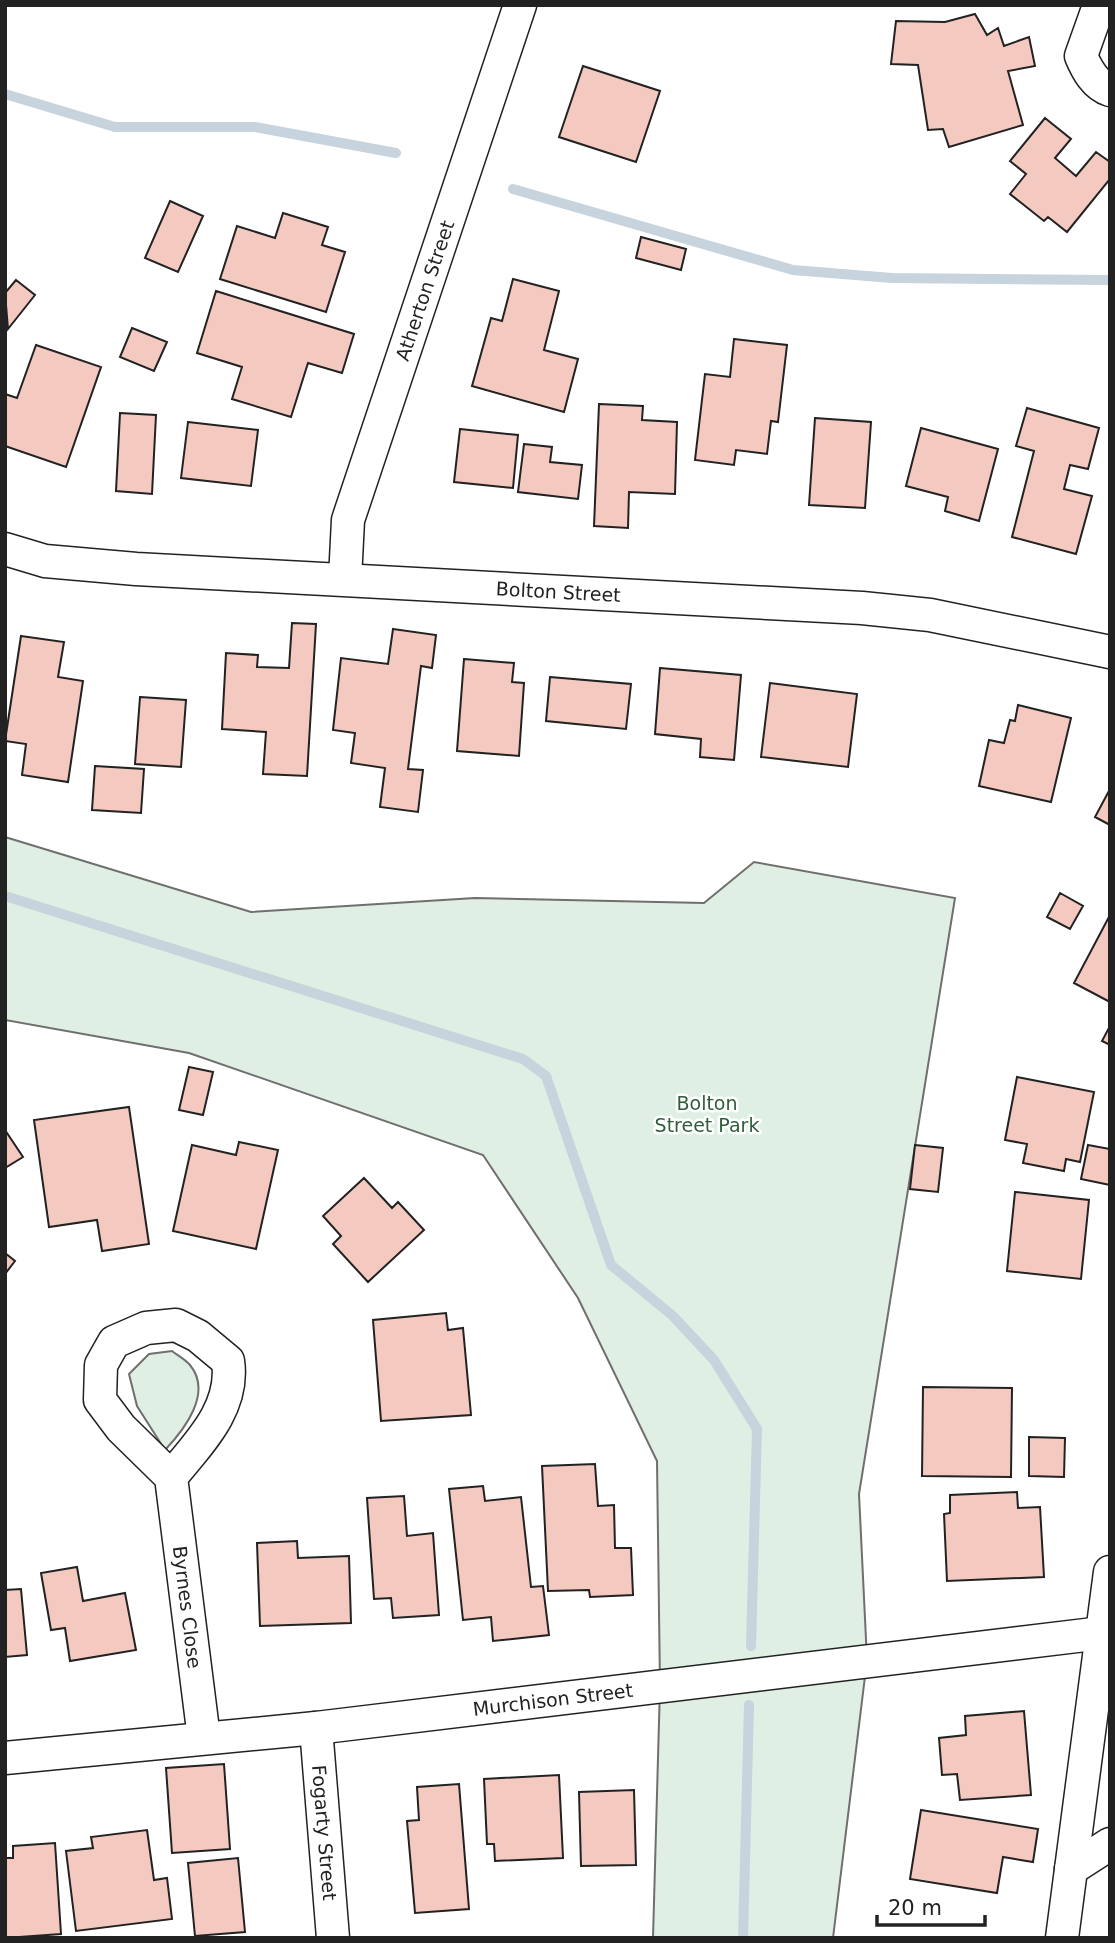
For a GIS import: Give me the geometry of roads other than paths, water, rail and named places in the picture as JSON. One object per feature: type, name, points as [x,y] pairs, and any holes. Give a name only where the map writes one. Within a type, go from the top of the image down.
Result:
[{"type":"street","name":"Atherton Street","points":[[345,579],[348,520],[520,5]]},
{"type":"street","points":[[1104,5],[1097,11],[1081,56],[1088,71],[1103,88],[1110,90]]},
{"type":"street","name":"Bolton Street","points":[[5,549],[45,561],[123,568],[930,615],[1110,652]]},
{"type":"street","points":[[176,1325],[198,1336],[228,1361],[230,1379],[214,1424],[172,1478],[121,1427],[100,1400],[101,1365],[114,1342],[146,1328],[176,1325]]},
{"type":"street","name":"Byrnes Close","points":[[172,1478],[204,1738]]},
{"type":"street","points":[[1062,1938],[1110,1572]]},
{"type":"street","name":"Murchison Street","points":[[5,1758],[316,1728],[1102,1633]]},
{"type":"street","name":"Fogarty Street","points":[[316,1728],[333,1938]]},
{"type":"street","points":[[1071,1869],[1110,1844]]},
{"type":"waterway","points":[[5,94],[115,127],[255,127],[396,153]]},
{"type":"waterway","points":[[513,189],[793,270],[892,278],[1110,280]]},
{"type":"waterway","points":[[5,896],[523,1059],[546,1076],[611,1265],[673,1316],[714,1360],[757,1429],[751,1646]]},
{"type":"waterway","points":[[743,1938],[749,1705]]},
{"type":"park label","name":"Bolton Street Park","points":[[707,1114]]}]
